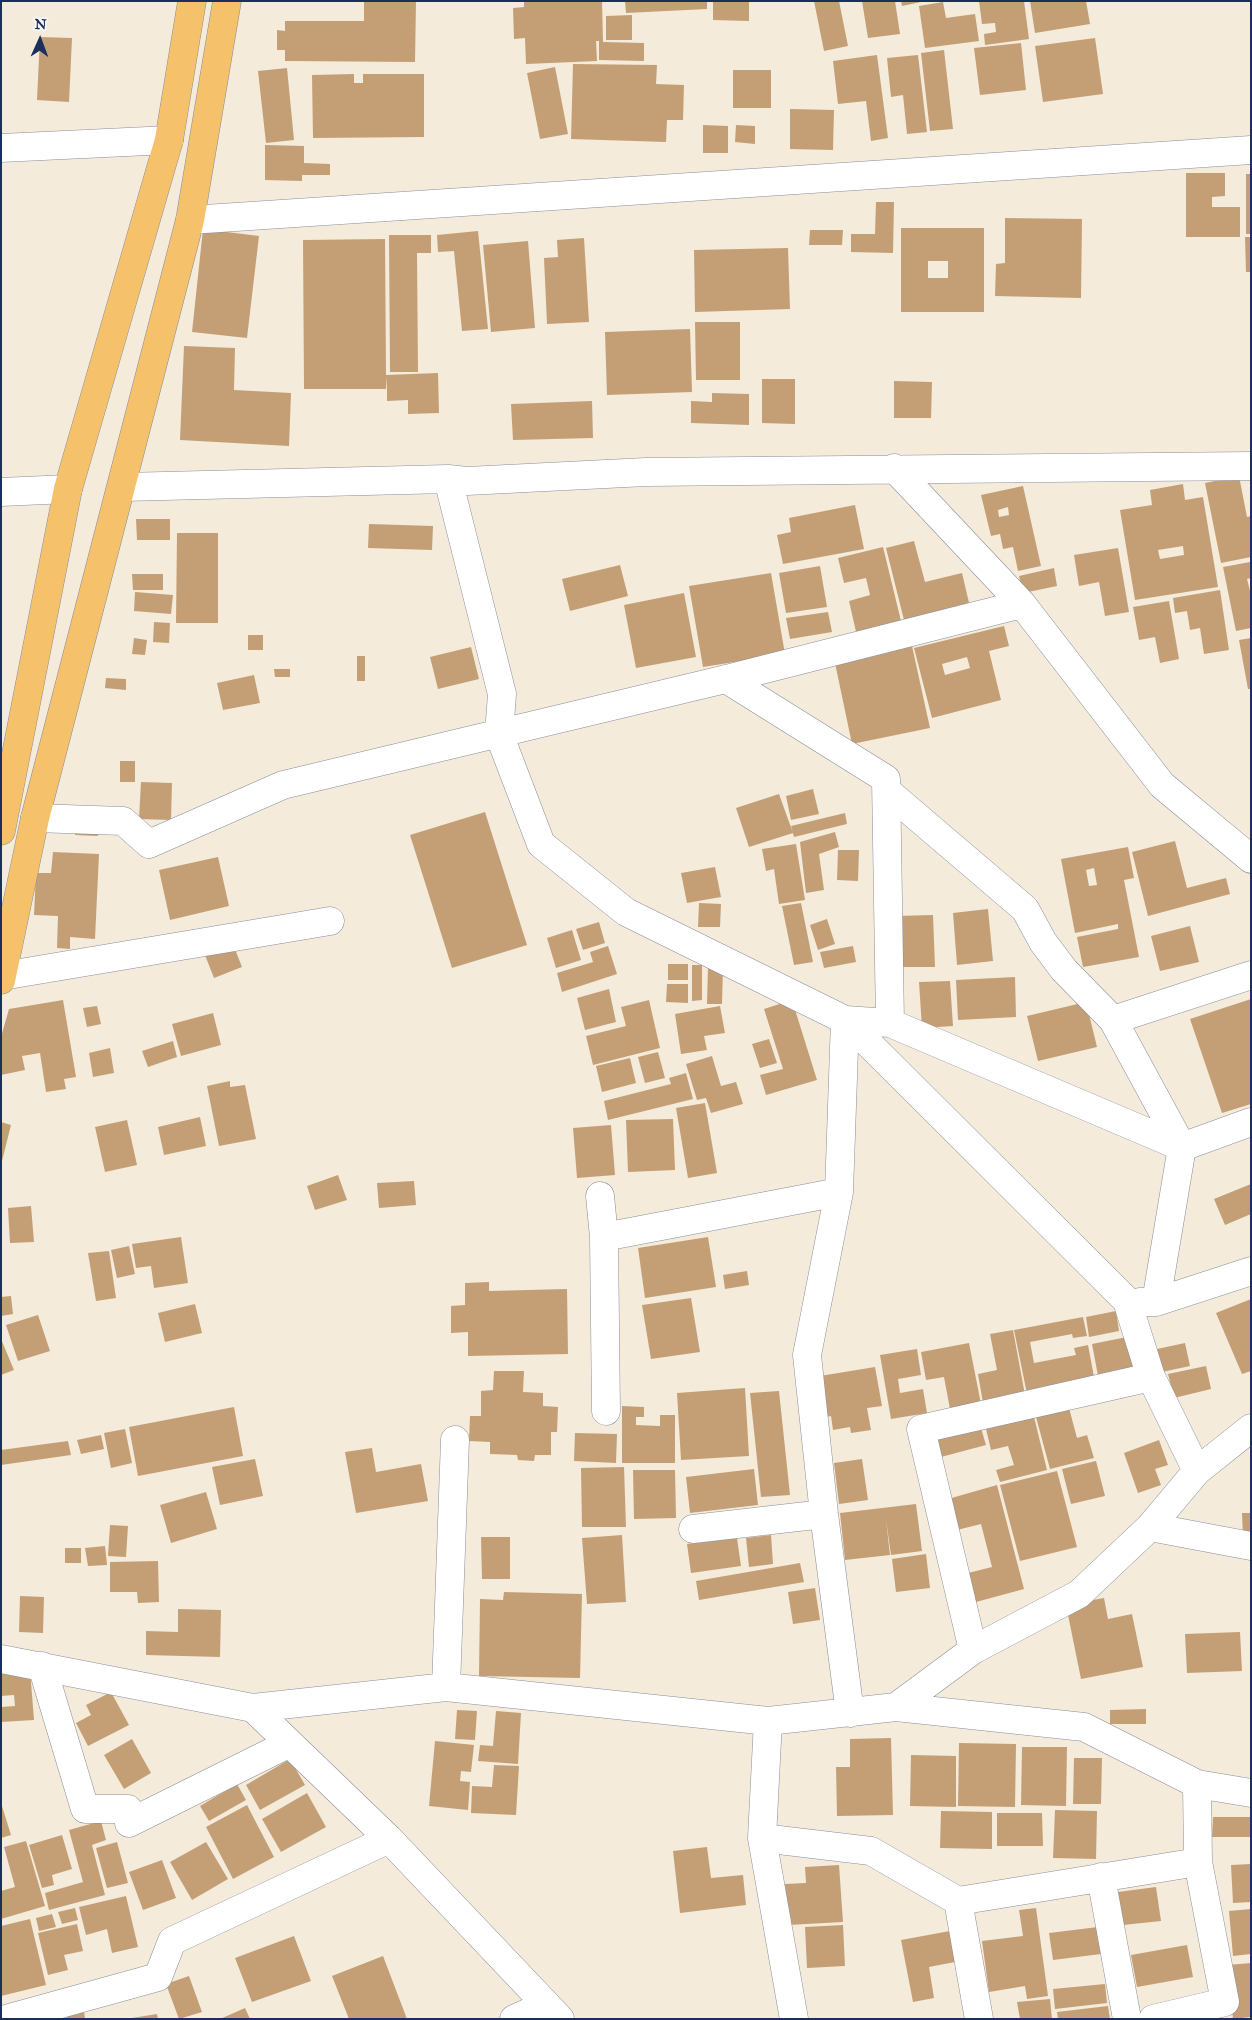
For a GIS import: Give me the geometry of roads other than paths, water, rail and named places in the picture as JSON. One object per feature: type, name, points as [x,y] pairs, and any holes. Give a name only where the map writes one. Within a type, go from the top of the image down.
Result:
[{"type":"main road","points":[[1,831],[68,489],[169,140],[192,1]]},
{"type":"main road","points":[[2,978],[35,818],[190,220],[227,1]]},
{"type":"street","points":[[1,148],[169,140]]},
{"type":"street","points":[[190,220],[1251,150]]},
{"type":"street","points":[[122,487],[448,479],[468,481],[646,472],[894,468],[1251,466]]},
{"type":"street","points":[[894,468],[1022,604],[1162,785],[1251,859]]},
{"type":"street","points":[[448,479],[502,694],[499,734],[541,844],[626,912],[845,1020],[1127,1301],[1151,1377],[1197,1471]]},
{"type":"street","points":[[1,492],[68,489]]},
{"type":"street","points":[[35,818],[123,822],[148,844],[283,785],[726,679],[1022,604]]},
{"type":"street","points":[[726,679],[886,780],[888,792],[890,1023]]},
{"type":"street","points":[[888,792],[1024,909],[1043,942],[1064,970],[1113,1020],[1182,1147],[1156,1302]]},
{"type":"street","points":[[2,978],[330,921]]},
{"type":"street","points":[[1113,1020],[1251,975]]},
{"type":"street","points":[[845,1020],[890,1023],[1182,1147],[1251,1122]]},
{"type":"street","points":[[845,1020],[839,1192],[808,1355],[824,1514],[850,1713]]},
{"type":"street","points":[[604,1237],[839,1192]]},
{"type":"street","points":[[600,1196],[604,1237],[606,1411]]},
{"type":"street","points":[[1127,1301],[1156,1302],[1251,1271]]},
{"type":"street","points":[[973,1650],[921,1429],[1151,1377]]},
{"type":"street","points":[[896,1707],[973,1650],[1079,1594],[1150,1527],[1197,1471],[1251,1428]]},
{"type":"street","points":[[446,1687],[455,1440]]},
{"type":"street","points":[[693,1529],[824,1514]]},
{"type":"street","points":[[1150,1527],[1251,1546]]},
{"type":"street","points":[[1,1659],[253,1708],[446,1687],[768,1721],[896,1707],[1084,1727],[1197,1784],[1251,1793]]},
{"type":"street","points":[[42,1666],[86,1809],[128,1809],[129,1823],[288,1744]]},
{"type":"street","points":[[253,1708],[388,1839],[552,2012]]},
{"type":"street","points":[[768,1721],[762,1838],[794,2019]]},
{"type":"street","points":[[1153,2019],[1225,2002],[1198,1862],[1197,1784]]},
{"type":"street","points":[[762,1838],[871,1851],[958,1901],[1198,1862]]},
{"type":"street","points":[[6,2019],[158,1977],[172,1941],[388,1839]]},
{"type":"street","points":[[1101,1877],[1127,2019]]},
{"type":"street","points":[[958,1901],[979,2019]]},
{"type":"street","points":[[514,2019],[552,2012]]}]
